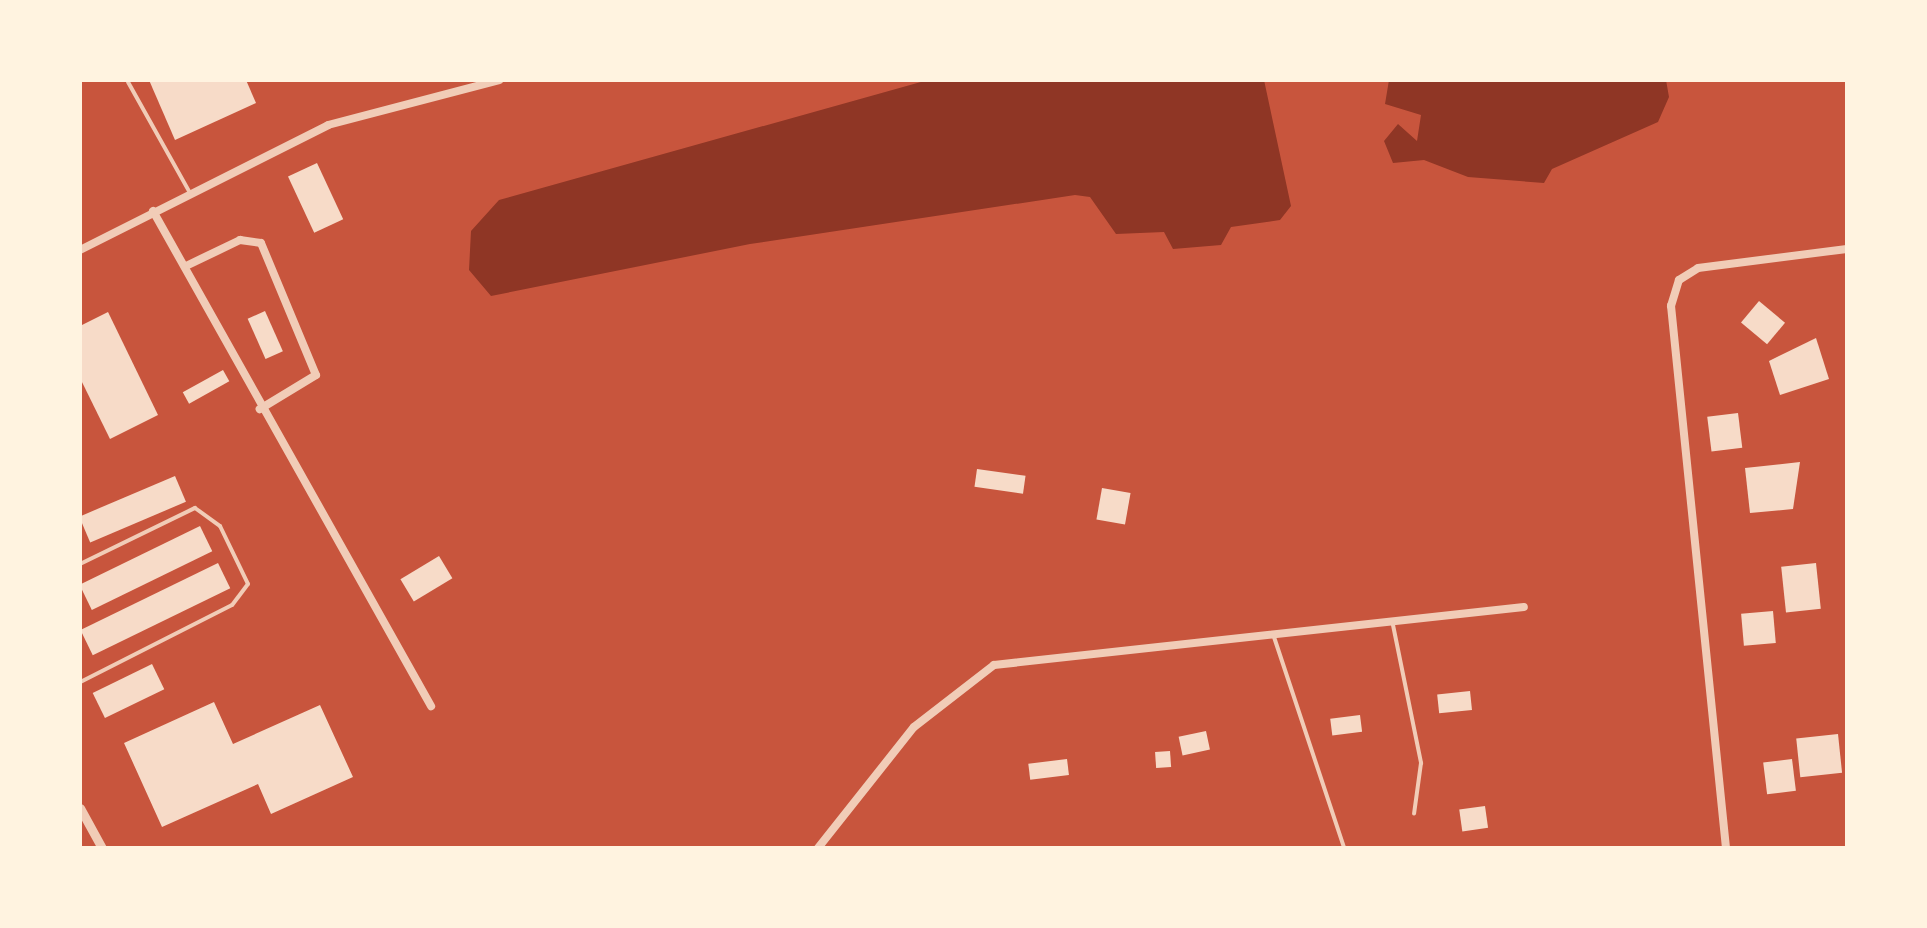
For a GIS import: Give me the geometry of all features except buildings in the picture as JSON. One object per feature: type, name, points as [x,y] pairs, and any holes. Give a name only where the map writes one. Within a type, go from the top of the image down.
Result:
[{"type":"street","points":[[80,250],[153,210],[328,126],[498,80]]},
{"type":"street","points":[[153,210],[260,409],[431,706]]},
{"type":"street","points":[[186,266],[240,240],[261,243],[316,375],[260,409]]},
{"type":"street","points":[[1726,848],[1671,306],[1679,280],[1698,268],[1847,250]]},
{"type":"street","points":[[818,848],[914,727],[994,664],[1524,606]]},
{"type":"street","points":[[80,808],[102,848]]},
{"type":"lane","points":[[128,82],[190,192]]},
{"type":"lane","points":[[80,564],[195,508],[220,526],[248,584],[232,605],[80,682]]},
{"type":"lane","points":[[1391,620],[1419,745],[1414,814]]},
{"type":"lane","points":[[1272,632],[1344,848]]},
{"type":"shaded area","points":[[928,80],[1264,80],[1291,206],[1280,220],[1231,227],[1221,245],[1173,249],[1164,232],[1116,234],[1090,197],[1075,195],[750,244],[491,296],[469,270],[471,231],[499,200]]},
{"type":"shaded area","points":[[1389,80],[1666,80],[1669,97],[1658,122],[1552,169],[1544,183],[1468,177],[1424,160],[1393,163],[1384,141],[1398,124],[1417,141],[1421,115],[1385,104]]}]
